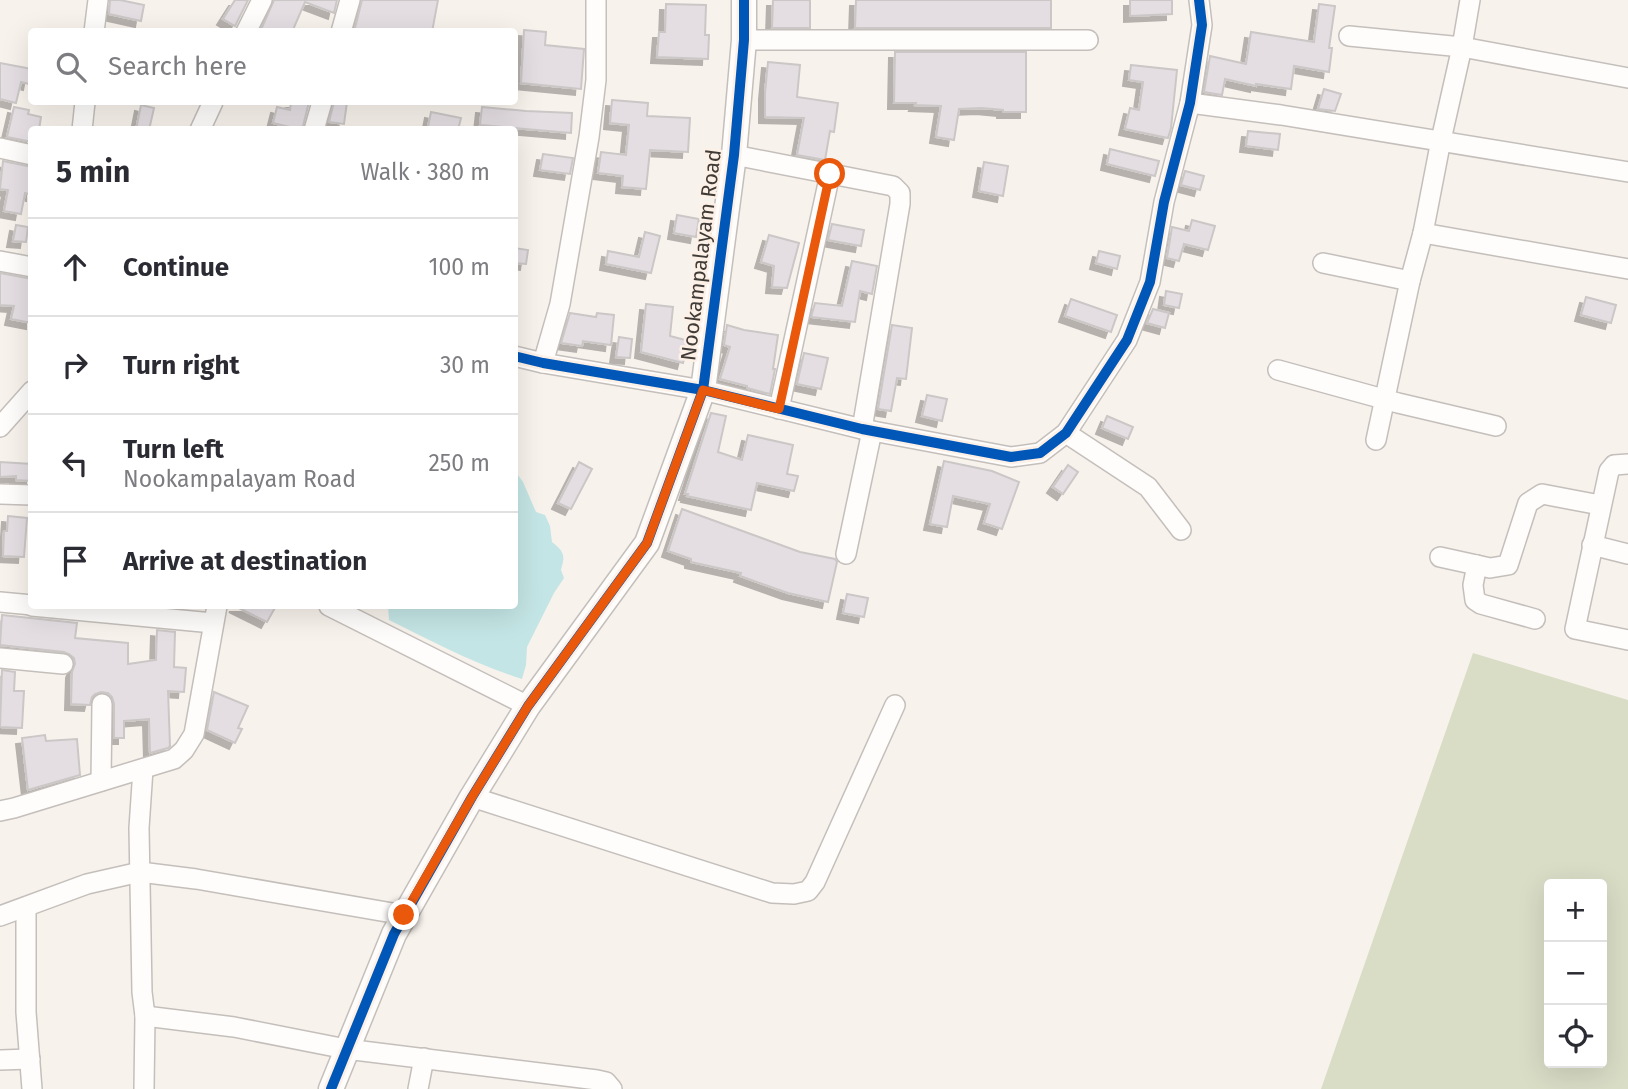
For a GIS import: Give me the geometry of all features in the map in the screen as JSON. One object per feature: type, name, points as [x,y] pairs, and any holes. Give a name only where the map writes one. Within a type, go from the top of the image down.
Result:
[{"type":"street","points":[[94,28],[98,0]]},
{"type":"street","points":[[248,28],[262,0]]},
{"type":"street","points":[[342,28],[350,0]]},
{"type":"street","points":[[543,363],[560,304],[589,137],[596,80],[596,0]]},
{"type":"street","name":"Nookampalayam Road","points":[[331,1089],[394,934],[472,797],[528,706],[647,543],[703,390],[734,155],[744,40],[744,0]]},
{"type":"street","points":[[518,357],[703,390],[867,430],[1011,457],[1040,453],[1066,433],[1128,340],[1150,282],[1164,202],[1190,103],[1202,25],[1199,0]]},
{"type":"street","points":[[1376,440],[1423,233],[1470,0]]},
{"type":"street","points":[[1349,36],[1462,47],[1628,78]]},
{"type":"street","points":[[744,40],[1088,40]]},
{"type":"street","points":[[1190,103],[1441,140],[1628,172]]},
{"type":"street","points":[[82,126],[85,105]]},
{"type":"street","points":[[202,126],[212,105]]},
{"type":"street","points":[[315,126],[321,105]]},
{"type":"street","points":[[0,148],[28,154]]},
{"type":"street","points":[[734,155],[893,186],[900,192],[867,430],[846,554]]},
{"type":"street","points":[[779,409],[830,174]]},
{"type":"street","points":[[1423,233],[1628,269]]},
{"type":"street","points":[[0,261],[28,266]]},
{"type":"street","points":[[1323,263],[1410,281]]},
{"type":"street","points":[[1278,370],[1496,426]]},
{"type":"street","points":[[0,427],[28,396]]},
{"type":"street","points":[[1066,433],[1147,487],[1181,530]]},
{"type":"street","points":[[1628,464],[1614,465],[1609,471],[1574,629],[1628,640]]},
{"type":"street","points":[[0,494],[28,495]]},
{"type":"street","points":[[1440,557],[1490,568],[1508,565],[1528,503],[1542,494],[1601,505]]},
{"type":"street","points":[[1592,545],[1628,554]]},
{"type":"street","points":[[1477,565],[1473,585],[1475,600],[1480,604],[1535,619]]},
{"type":"street","points":[[0,602],[28,606]]},
{"type":"street","points":[[0,811],[174,759],[184,750],[194,734],[215,614],[101,609]]},
{"type":"street","points":[[335,609],[528,706]]},
{"type":"street","points":[[0,658],[63,664]]},
{"type":"street","points":[[101,781],[102,705]]},
{"type":"street","points":[[472,797],[772,893],[794,894],[808,891],[815,882],[895,705]]},
{"type":"street","points":[[143,769],[139,828],[142,992],[145,1016],[144,1089]]},
{"type":"street","points":[[0,916],[87,884],[140,872],[404,915]]},
{"type":"street","points":[[26,907],[26,1012],[32,1089]]},
{"type":"street","points":[[145,1016],[234,1027],[346,1049],[597,1080],[606,1082],[612,1089]]},
{"type":"street","points":[[418,1089],[424,1058]]},
{"type":"street","points":[[0,1060],[30,1059]]},
{"type":"green space","points":[[1473,653],[1628,700],[1628,1089],[1321,1089]]},
{"type":"water","points":[[518,475],[536,512],[545,515],[552,542],[562,552],[561,570],[564,578],[527,647],[522,679],[471,660],[389,620],[388,609],[518,609]]},
{"type":"building","points":[[110,0],[144,5],[141,21],[109,14]]},
{"type":"building","points":[[235,0],[248,0],[235,26],[223,19]]},
{"type":"building","points":[[274,0],[337,0],[334,13],[305,2],[294,28],[262,28]]},
{"type":"building","points":[[362,0],[438,0],[433,28],[355,28]]},
{"type":"building","points":[[773,0],[810,0],[810,28],[772,28]]},
{"type":"building","points":[[856,0],[1051,0],[1051,28],[855,28]]},
{"type":"building","points":[[1130,0],[1172,0],[1172,14],[1130,16]]},
{"type":"building","points":[[666,4],[706,5],[705,35],[709,35],[708,59],[657,57],[659,32],[665,32]]},
{"type":"building","points":[[1319,4],[1335,6],[1329,48],[1332,48],[1329,72],[1294,66],[1291,89],[1256,86],[1225,79],[1222,95],[1204,92],[1210,56],[1246,64],[1251,32],[1314,42]]},
{"type":"building","points":[[524,30],[546,32],[545,45],[584,49],[581,89],[521,83]]},
{"type":"building","points":[[895,52],[1026,52],[1026,112],[959,109],[954,140],[936,137],[941,106],[894,103]]},
{"type":"building","points":[[768,62],[800,65],[797,97],[838,103],[834,132],[830,131],[825,160],[797,155],[804,118],[765,117]]},
{"type":"building","points":[[0,63],[28,68],[28,84],[21,82],[16,103],[0,99]]},
{"type":"building","points":[[1131,65],[1177,70],[1168,138],[1125,129],[1130,108],[1139,110],[1143,82],[1129,80]]},
{"type":"building","points":[[1324,89],[1341,94],[1335,111],[1318,109]]},
{"type":"building","points":[[612,100],[648,103],[647,116],[690,118],[688,152],[650,150],[646,189],[622,187],[623,176],[598,173],[601,152],[626,155],[629,125],[610,123]]},
{"type":"building","points":[[141,105],[154,108],[150,126],[137,126]]},
{"type":"building","points":[[291,105],[308,105],[303,126],[273,123],[277,107],[290,110]]},
{"type":"building","points":[[333,105],[347,105],[344,124],[329,122]]},
{"type":"building","points":[[14,107],[29,110],[28,114],[41,117],[40,126],[28,126],[28,141],[7,137]]},
{"type":"building","points":[[482,107],[572,113],[571,133],[518,128],[518,126],[480,125]]},
{"type":"building","points":[[431,112],[461,118],[459,126],[428,126]]},
{"type":"building","points":[[1248,131],[1280,134],[1278,150],[1246,146]]},
{"type":"building","points":[[1110,149],[1159,161],[1155,176],[1107,164]]},
{"type":"building","points":[[543,154],[573,158],[570,174],[540,170]]},
{"type":"building","points":[[3,161],[28,166],[28,194],[25,193],[21,214],[4,211],[8,190],[0,189]]},
{"type":"building","points":[[984,162],[1008,166],[1003,196],[979,191]]},
{"type":"building","points":[[1185,171],[1204,176],[1200,190],[1181,185]]},
{"type":"building","points":[[677,215],[699,219],[696,237],[674,233]]},
{"type":"building","points":[[1192,220],[1215,226],[1208,250],[1184,244],[1179,261],[1167,258],[1172,227],[1189,231]]},
{"type":"building","points":[[832,224],[864,230],[861,246],[828,240]]},
{"type":"building","points":[[16,225],[28,227],[26,242],[13,241]]},
{"type":"building","points":[[645,232],[660,236],[651,273],[606,264],[608,251],[639,257]]},
{"type":"building","points":[[769,235],[799,243],[787,288],[772,287],[774,266],[761,262]]},
{"type":"building","points":[[518,249],[528,250],[526,264],[518,263]]},
{"type":"building","points":[[1099,251],[1120,256],[1117,269],[1096,263]]},
{"type":"building","points":[[852,261],[877,266],[872,294],[860,291],[855,322],[811,317],[815,303],[842,306]]},
{"type":"building","points":[[0,273],[28,278],[28,322],[11,319],[14,306],[0,305]]},
{"type":"building","points":[[1166,291],[1182,294],[1179,308],[1164,305]]},
{"type":"building","points":[[1586,297],[1616,305],[1611,323],[1581,315]]},
{"type":"building","points":[[1071,299],[1117,315],[1111,332],[1065,316]]},
{"type":"building","points":[[646,304],[673,307],[670,336],[689,341],[683,363],[641,352]]},
{"type":"building","points":[[1153,309],[1169,313],[1165,328],[1147,323]]},
{"type":"building","points":[[570,313],[596,317],[597,313],[614,315],[611,345],[583,341],[582,346],[561,343]]},
{"type":"building","points":[[727,325],[778,335],[770,394],[720,379],[730,347],[724,345]]},
{"type":"building","points":[[892,325],[912,328],[906,379],[897,378],[891,411],[878,409]]},
{"type":"building","points":[[619,337],[632,339],[630,358],[616,357]]},
{"type":"building","points":[[804,353],[828,358],[821,389],[797,384]]},
{"type":"building","points":[[927,395],[947,399],[942,421],[922,416]]},
{"type":"building","points":[[711,413],[726,416],[718,452],[742,460],[748,435],[793,445],[787,474],[798,476],[794,491],[757,483],[751,510],[687,496],[688,494],[685,494]]},
{"type":"building","points":[[1107,416],[1133,427],[1128,439],[1102,428]]},
{"type":"building","points":[[944,461],[992,471],[1019,482],[1002,529],[984,523],[990,504],[953,496],[947,527],[930,524]]},
{"type":"building","points":[[0,462],[28,464],[28,481],[16,480],[16,476],[0,477]]},
{"type":"building","points":[[579,462],[592,469],[571,509],[558,503]]},
{"type":"building","points":[[1068,465],[1078,472],[1063,494],[1053,487]]},
{"type":"building","points":[[682,509],[800,552],[835,559],[837,562],[828,602],[788,593],[740,576],[741,573],[691,562],[691,559],[668,551]]},
{"type":"building","points":[[8,516],[27,518],[24,557],[3,556],[4,531],[7,531]]},
{"type":"building","points":[[847,594],[868,598],[864,617],[843,613]]},
{"type":"building","points":[[241,609],[274,609],[267,622]]},
{"type":"building","points":[[2,615],[77,623],[75,638],[128,643],[128,664],[156,660],[157,630],[175,632],[174,667],[186,668],[184,692],[168,691],[170,746],[150,753],[149,719],[124,721],[124,738],[114,738],[112,697],[101,692],[92,697],[90,705],[71,704],[74,658],[64,652],[0,645]]},
{"type":"building","points":[[2,670],[15,672],[14,691],[24,691],[22,728],[0,727]]},
{"type":"building","points":[[214,692],[248,706],[238,728],[242,729],[235,743],[207,730]]},
{"type":"building","points":[[45,735],[46,741],[77,739],[80,775],[28,790],[22,738]]},
{"type":"cycle path","points":[[331,1089],[394,934],[472,797],[528,706],[647,543],[703,390],[734,155],[744,40],[744,0]]},
{"type":"cycle path","points":[[518,357],[703,390],[862,429],[1011,457],[1040,453],[1066,433],[1127,340],[1150,282],[1164,202],[1190,103],[1202,25],[1199,0]]},
{"type":"route","points":[[404,915],[528,706],[647,543],[703,390],[779,409],[830,174]]}]
